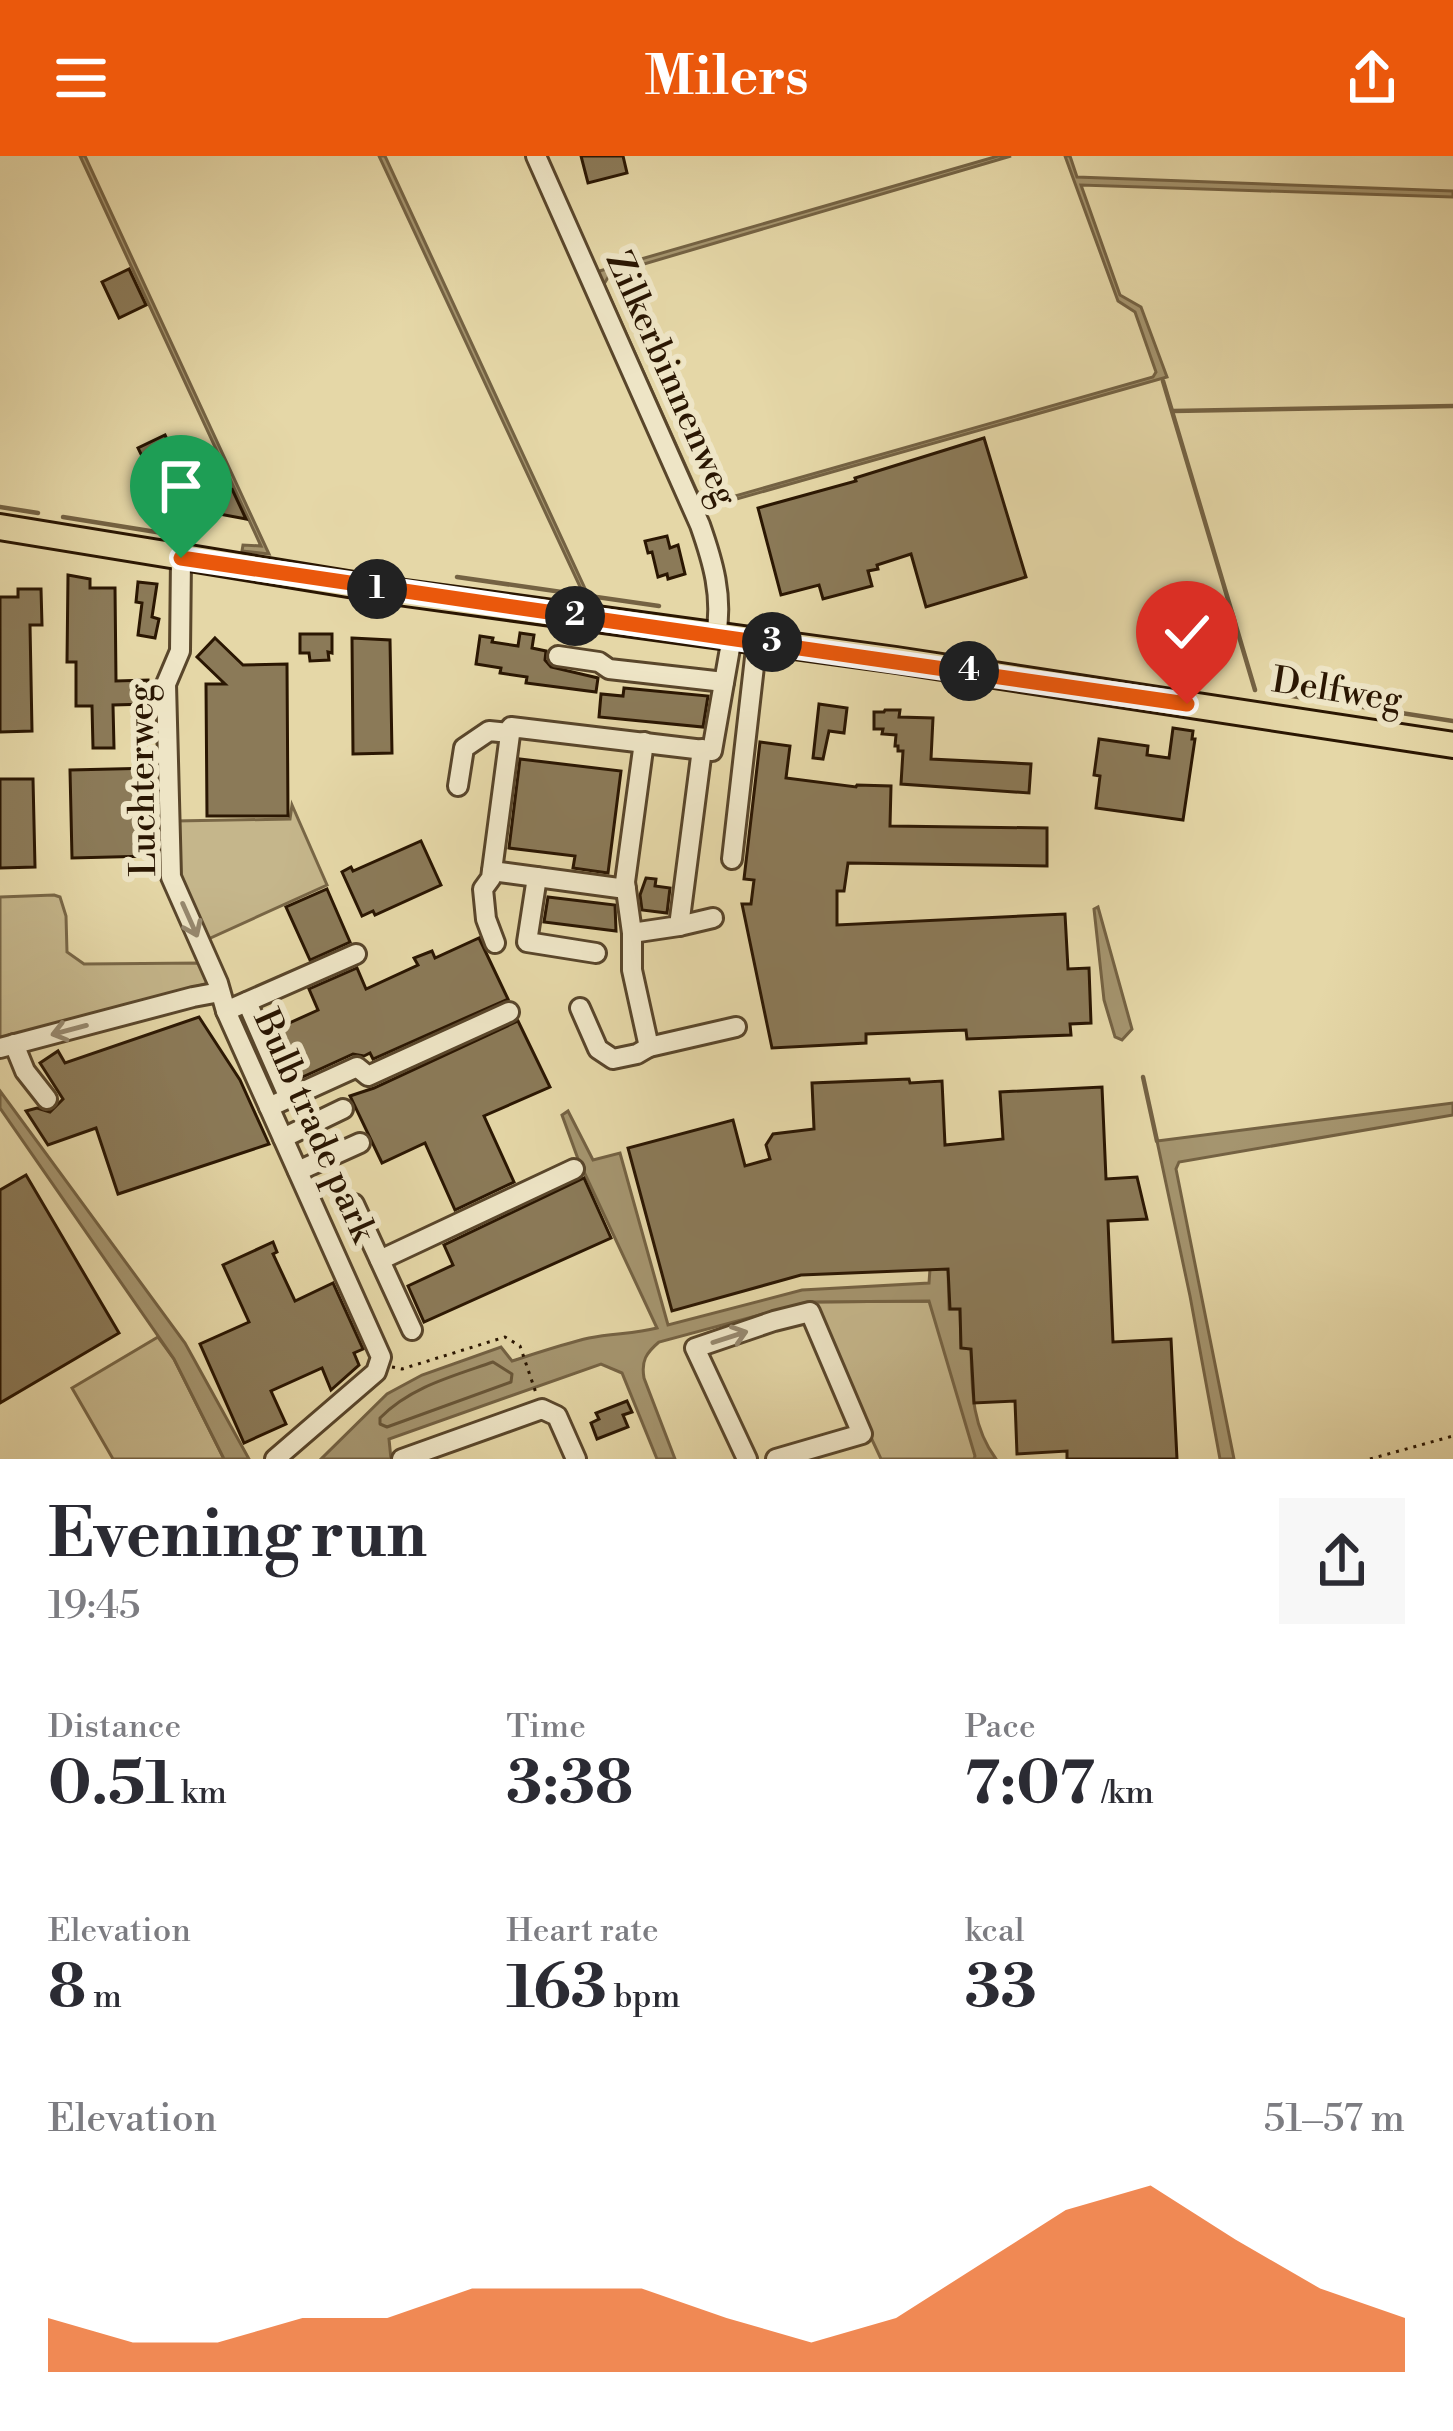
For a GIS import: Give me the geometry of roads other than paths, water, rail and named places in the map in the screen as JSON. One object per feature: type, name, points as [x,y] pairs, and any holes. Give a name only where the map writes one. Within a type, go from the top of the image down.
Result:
[{"type":"main road","name":"Delfweg","points":[[0,527],[415,595],[735,637],[1453,745]]},
{"type":"street","name":"Zilkerbinnenweg","points":[[536,156],[700,525],[713,561],[719,601],[735,637]]},
{"type":"street","name":"Luchterweg","points":[[181,558],[180,651],[166,684],[171,877],[223,1002]]},
{"type":"street","points":[[495,943],[483,889],[491,878],[511,727],[712,751],[735,637]]},
{"type":"street","points":[[732,859],[735,637]]},
{"type":"street","points":[[558,656],[609,668],[724,682]]},
{"type":"street","points":[[458,787],[464,748],[489,731],[510,733]]},
{"type":"street","points":[[644,742],[626,889],[632,970],[650,1047]]},
{"type":"street","points":[[679,926],[702,749]]},
{"type":"street","points":[[492,871],[626,889]]},
{"type":"street","points":[[537,877],[527,942],[596,952]]},
{"type":"street","points":[[632,933],[713,918]]},
{"type":"street","points":[[223,1002],[247,1002],[356,954]]},
{"type":"street","name":"Bulb trade park","points":[[7,1046],[193,997],[223,1002],[380,1348],[380,1366],[275,1459]]},
{"type":"street","points":[[247,1002],[290,1098]]},
{"type":"street","points":[[580,1008],[598,1049],[613,1059],[736,1027]]},
{"type":"street","points":[[269,1107],[357,1067],[368,1076],[509,1012]]},
{"type":"street","points":[[7,1046],[47,1099]]},
{"type":"street","points":[[283,1138],[343,1109]]},
{"type":"street","points":[[298,1172],[360,1143]]},
{"type":"street","points":[[354,1292],[384,1268],[574,1169]]},
{"type":"street","points":[[354,1204],[412,1330]]},
{"type":"street","points":[[747,1459],[695,1348],[810,1312],[862,1434],[776,1459]]},
{"type":"street","points":[[403,1459],[542,1409],[557,1416],[576,1459]]},
{"type":"water","points":[[80,156],[85,156],[269,554],[242,551],[243,545],[261,546]]},
{"type":"water","points":[[379,156],[385,156],[588,595],[582,591]]},
{"type":"water","points":[[1011,156],[610,274],[604,284],[705,502],[701,508],[596,272]]},
{"type":"water","points":[[1065,156],[1070,156],[1077,177],[1453,191],[1453,197],[1081,185],[1120,295],[1141,307],[1167,377],[705,508],[1153,377],[1156,372],[1135,312],[1118,301]]},
{"type":"water","points":[[1098,907],[1132,1029],[1122,1040],[1115,1037],[1104,1000],[1094,909]]},
{"type":"water","points":[[0,1091],[185,1343],[249,1459],[224,1459],[174,1359],[0,1108]]},
{"type":"water","points":[[1453,1103],[1453,1115],[1179,1162],[1176,1169],[1234,1459],[1220,1459],[1157,1141]]},
{"type":"water","points":[[568,1111],[593,1160],[620,1153],[668,1325],[802,1290],[929,1283],[930,1269],[948,1269],[949,1309],[960,1309],[961,1348],[971,1349],[977,1420],[996,1459],[974,1459],[929,1301],[808,1302],[659,1342],[646,1358],[644,1378],[675,1459],[657,1459],[622,1373],[601,1364],[389,1439],[391,1459],[321,1459],[387,1394],[422,1375],[501,1347],[512,1361],[589,1338],[657,1328],[578,1159],[562,1115]]},
{"type":"waterway","points":[[1163,381],[1255,690]]},
{"type":"waterway","points":[[1173,411],[1453,406]]},
{"type":"waterway","points":[[0,507],[38,513]]},
{"type":"waterway","points":[[63,517],[175,535]]},
{"type":"waterway","points":[[457,577],[659,606]]},
{"type":"waterway","points":[[1279,694],[1453,721]]},
{"type":"waterway","points":[[1143,1077],[1157,1141]]}]
